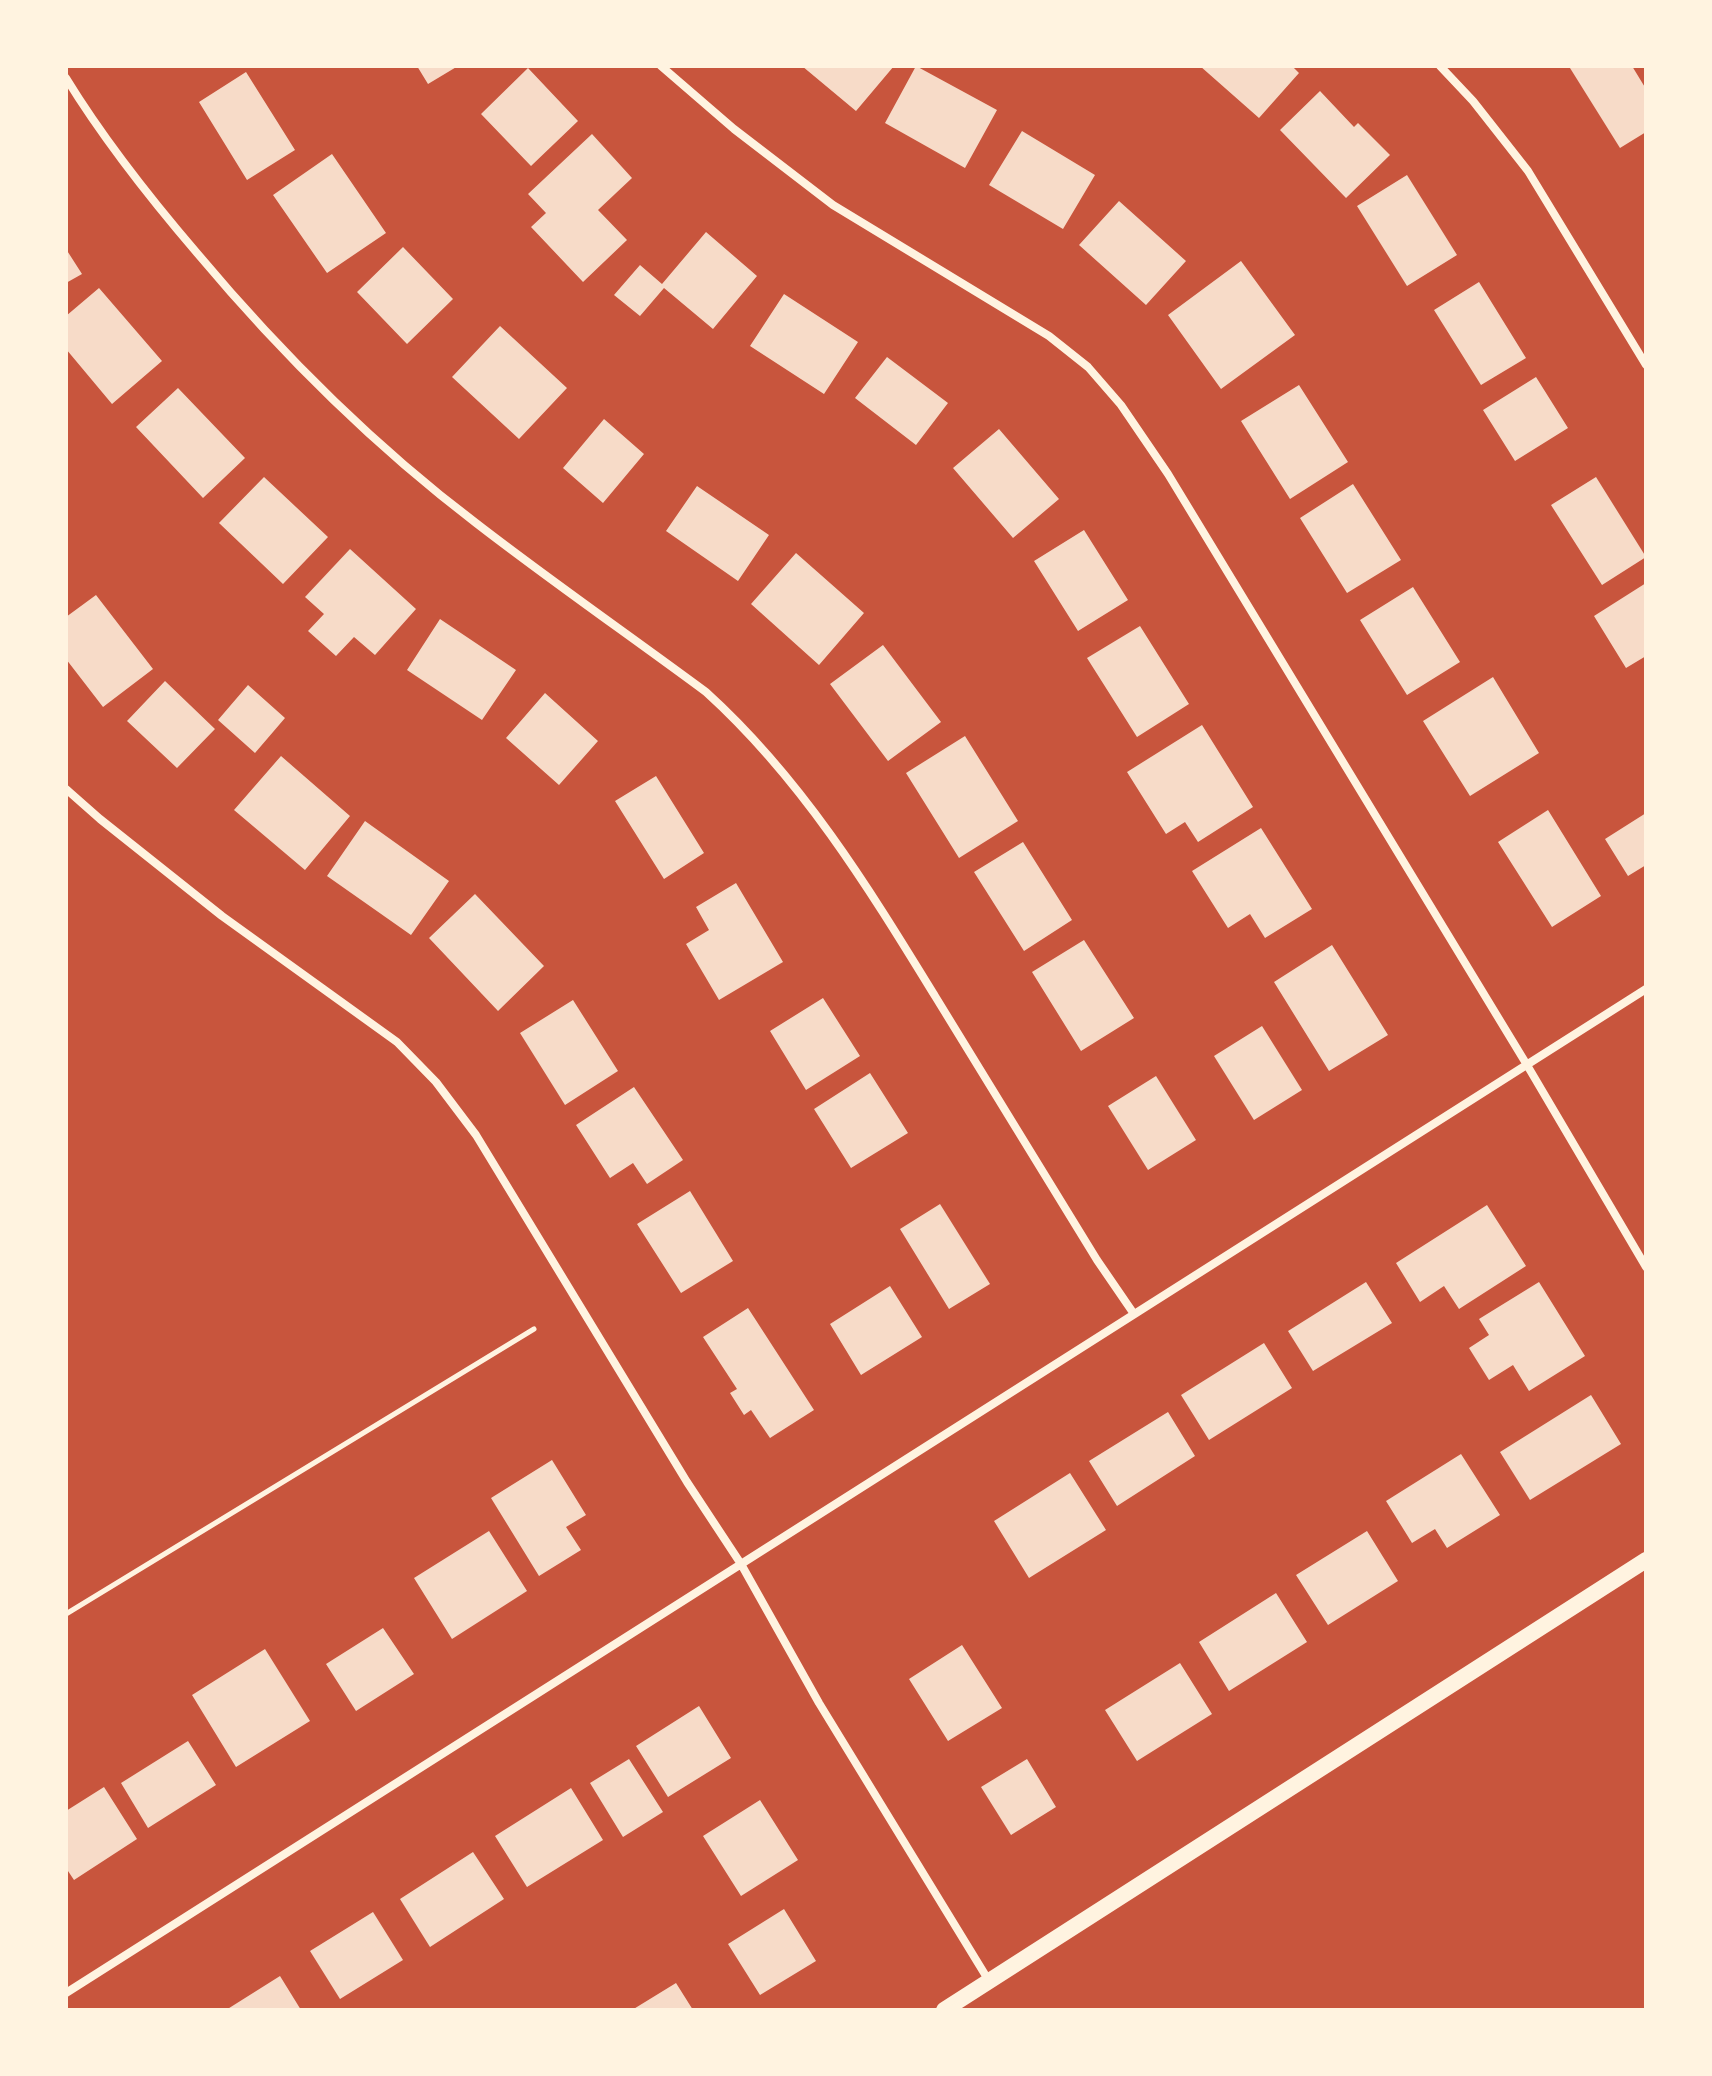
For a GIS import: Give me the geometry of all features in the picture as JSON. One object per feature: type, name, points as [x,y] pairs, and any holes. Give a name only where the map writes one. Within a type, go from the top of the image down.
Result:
[{"type":"main road","points":[[944,2010],[1646,1560]]},
{"type":"street","points":[[661,66],[734,129],[833,205],[1049,336],[1088,367],[1121,405],[1168,474],[1646,1267]]},
{"type":"street","points":[[1440,66],[1473,101],[1528,171],[1646,365]]},
{"type":"street","points":[[66,78],[137,182],[247,312],[300,369],[384,447],[474,522],[706,692],[740,723],[801,792],[859,872],[1089,1247],[1134,1314]]},
{"type":"street","points":[[66,789],[222,916],[397,1042],[436,1082],[476,1135],[741,1564],[819,1703],[989,1981]]},
{"type":"street","points":[[66,1993],[1646,989]]},
{"type":"path","points":[[66,1614],[534,1329]]},
{"type":"building","points":[[417,66],[458,66],[428,84]]},
{"type":"building","points":[[802,66],[894,66],[856,111]]},
{"type":"building","points":[[916,66],[997,110],[965,168],[885,123]]},
{"type":"building","points":[[1200,66],[1292,66],[1299,73],[1259,118]]},
{"type":"building","points":[[1632,66],[1646,89],[1646,132],[1620,148],[1570,68]]},
{"type":"building","points":[[528,68],[578,121],[531,166],[481,114]]},
{"type":"building","points":[[246,72],[295,150],[247,180],[199,102]]},
{"type":"building","points":[[1320,91],[1354,127],[1358,123],[1390,155],[1346,198],[1280,130]]},
{"type":"building","points":[[1022,131],[1095,175],[1063,229],[989,185]]},
{"type":"building","points":[[592,134],[632,178],[598,210],[627,240],[583,282],[531,227],[546,213],[528,194]]},
{"type":"building","points":[[332,154],[386,233],[327,273],[273,195]]},
{"type":"building","points":[[1407,175],[1457,255],[1407,286],[1357,206]]},
{"type":"building","points":[[1119,201],[1186,261],[1146,305],[1079,245]]},
{"type":"building","points":[[706,232],[757,276],[713,329],[664,288],[640,316],[614,295],[640,265],[662,284]]},
{"type":"building","points":[[403,247],[453,299],[407,344],[357,292]]},
{"type":"building","points":[[66,249],[82,274],[66,283]]},
{"type":"building","points":[[1241,261],[1295,335],[1221,389],[1168,315]]},
{"type":"building","points":[[1479,282],[1526,358],[1481,385],[1434,310]]},
{"type":"building","points":[[99,288],[162,361],[112,404],[66,349],[66,316]]},
{"type":"building","points":[[784,294],[858,342],[824,394],[750,346]]},
{"type":"building","points":[[500,326],[567,388],[519,439],[452,377]]},
{"type":"building","points":[[887,357],[948,403],[916,445],[855,398]]},
{"type":"building","points":[[1536,377],[1568,428],[1515,461],[1483,410]]},
{"type":"building","points":[[1299,385],[1348,462],[1290,499],[1241,421]]},
{"type":"building","points":[[178,388],[245,458],[203,498],[136,427]]},
{"type":"building","points":[[604,419],[644,454],[603,503],[563,468]]},
{"type":"building","points":[[999,429],[1059,499],[1013,538],[953,468]]},
{"type":"building","points":[[264,477],[328,537],[283,584],[219,523]]},
{"type":"building","points":[[1596,477],[1646,557],[1602,585],[1551,505]]},
{"type":"building","points":[[1353,484],[1401,560],[1347,593],[1300,518]]},
{"type":"building","points":[[697,486],[769,535],[738,581],[666,531]]},
{"type":"building","points":[[1084,530],[1128,600],[1078,631],[1034,561]]},
{"type":"building","points":[[350,549],[416,609],[375,655],[354,637],[336,656],[308,631],[324,614],[305,597]]},
{"type":"building","points":[[796,553],[864,613],[819,665],[751,604]]},
{"type":"building","points":[[1646,583],[1646,656],[1626,668],[1594,616]]},
{"type":"building","points":[[1413,587],[1460,662],[1407,695],[1360,620]]},
{"type":"building","points":[[96,595],[153,669],[103,707],[66,659],[66,617]]},
{"type":"building","points":[[440,619],[516,670],[482,720],[407,670]]},
{"type":"building","points":[[1140,626],[1189,704],[1137,737],[1087,658]]},
{"type":"building","points":[[883,645],[941,722],[888,761],[830,684]]},
{"type":"building","points":[[1493,677],[1539,753],[1470,796],[1423,721]]},
{"type":"building","points":[[165,681],[215,729],[177,768],[127,721]]},
{"type":"building","points":[[248,685],[285,718],[255,753],[218,720]]},
{"type":"building","points":[[545,693],[598,741],[559,785],[506,738]]},
{"type":"building","points":[[1202,725],[1253,807],[1198,842],[1185,822],[1166,834],[1127,772]]},
{"type":"building","points":[[965,736],[1018,821],[959,858],[906,773]]},
{"type":"building","points":[[281,756],[350,816],[305,870],[234,810]]},
{"type":"building","points":[[656,776],[704,853],[664,879],[615,801]]},
{"type":"building","points":[[1548,810],[1601,896],[1552,927],[1498,842]]},
{"type":"building","points":[[1646,813],[1646,865],[1628,876],[1605,839]]},
{"type":"building","points":[[365,821],[449,881],[411,935],[327,876]]},
{"type":"building","points":[[1261,828],[1312,909],[1265,938],[1250,914],[1228,928],[1192,871]]},
{"type":"building","points":[[1023,842],[1072,920],[1024,951],[974,872]]},
{"type":"building","points":[[736,883],[783,962],[719,1000],[686,944],[709,930],[696,907]]},
{"type":"building","points":[[475,894],[544,966],[498,1011],[429,938]]},
{"type":"building","points":[[1084,940],[1134,1018],[1081,1051],[1032,972]]},
{"type":"building","points":[[1332,945],[1388,1035],[1329,1071],[1274,982]]},
{"type":"building","points":[[823,998],[860,1056],[806,1090],[770,1031]]},
{"type":"building","points":[[573,1000],[618,1071],[565,1105],[520,1033]]},
{"type":"building","points":[[1262,1026],[1302,1090],[1254,1120],[1214,1056]]},
{"type":"building","points":[[870,1073],[908,1133],[851,1168],[814,1109]]},
{"type":"building","points":[[1156,1076],[1196,1140],[1148,1170],[1108,1106]]},
{"type":"building","points":[[634,1087],[683,1160],[647,1184],[633,1163],[610,1178],[576,1125]]},
{"type":"building","points":[[690,1191],[733,1261],[681,1293],[637,1224]]},
{"type":"building","points":[[940,1204],[990,1284],[949,1309],[900,1229]]},
{"type":"building","points":[[1487,1205],[1526,1266],[1459,1309],[1444,1286],[1420,1302],[1396,1263]]},
{"type":"building","points":[[1366,1282],[1392,1323],[1313,1371],[1288,1331]]},
{"type":"building","points":[[1539,1282],[1585,1356],[1529,1391],[1513,1365],[1489,1380],[1469,1348],[1489,1335],[1479,1319]]},
{"type":"building","points":[[890,1286],[922,1337],[861,1375],[830,1324]]},
{"type":"building","points":[[748,1308],[814,1410],[770,1438],[751,1410],[744,1415],[730,1393],[737,1389],[703,1337]]},
{"type":"building","points":[[1264,1343],[1292,1388],[1209,1440],[1181,1395]]},
{"type":"building","points":[[1591,1395],[1621,1444],[1530,1500],[1500,1452]]},
{"type":"building","points":[[1168,1412],[1195,1456],[1117,1506],[1089,1461]]},
{"type":"building","points":[[1461,1454],[1500,1515],[1447,1548],[1435,1529],[1412,1543],[1386,1501]]},
{"type":"building","points":[[552,1460],[586,1515],[566,1527],[581,1550],[539,1576],[491,1498]]},
{"type":"building","points":[[1070,1473],[1106,1530],[1029,1578],[994,1521]]},
{"type":"building","points":[[489,1531],[527,1591],[452,1639],[414,1578]]},
{"type":"building","points":[[1367,1531],[1398,1581],[1328,1625],[1296,1575]]},
{"type":"building","points":[[1276,1593],[1307,1642],[1229,1691],[1199,1642]]},
{"type":"building","points":[[383,1628],[414,1674],[356,1711],[326,1664]]},
{"type":"building","points":[[962,1645],[1002,1708],[948,1741],[909,1679]]},
{"type":"building","points":[[265,1649],[310,1721],[236,1767],[192,1695]]},
{"type":"building","points":[[1180,1663],[1212,1714],[1137,1761],[1105,1710]]},
{"type":"building","points":[[699,1706],[731,1758],[668,1797],[636,1746]]},
{"type":"building","points":[[188,1741],[216,1785],[148,1828],[121,1783]]},
{"type":"building","points":[[629,1759],[663,1812],[623,1837],[590,1783]]},
{"type":"building","points":[[1027,1759],[1056,1807],[1011,1835],[981,1787]]},
{"type":"building","points":[[104,1787],[137,1839],[74,1880],[66,1868],[66,1811]]},
{"type":"building","points":[[571,1788],[603,1840],[527,1887],[495,1836]]},
{"type":"building","points":[[760,1800],[798,1860],[741,1896],[703,1836]]},
{"type":"building","points":[[473,1852],[504,1899],[430,1947],[400,1899]]},
{"type":"building","points":[[784,1909],[816,1961],[760,1995],[728,1944]]},
{"type":"building","points":[[373,1912],[403,1960],[340,1999],[310,1951]]},
{"type":"building","points":[[280,1976],[301,2010],[226,2010]]},
{"type":"building","points":[[676,1983],[693,2010],[632,2010]]}]
